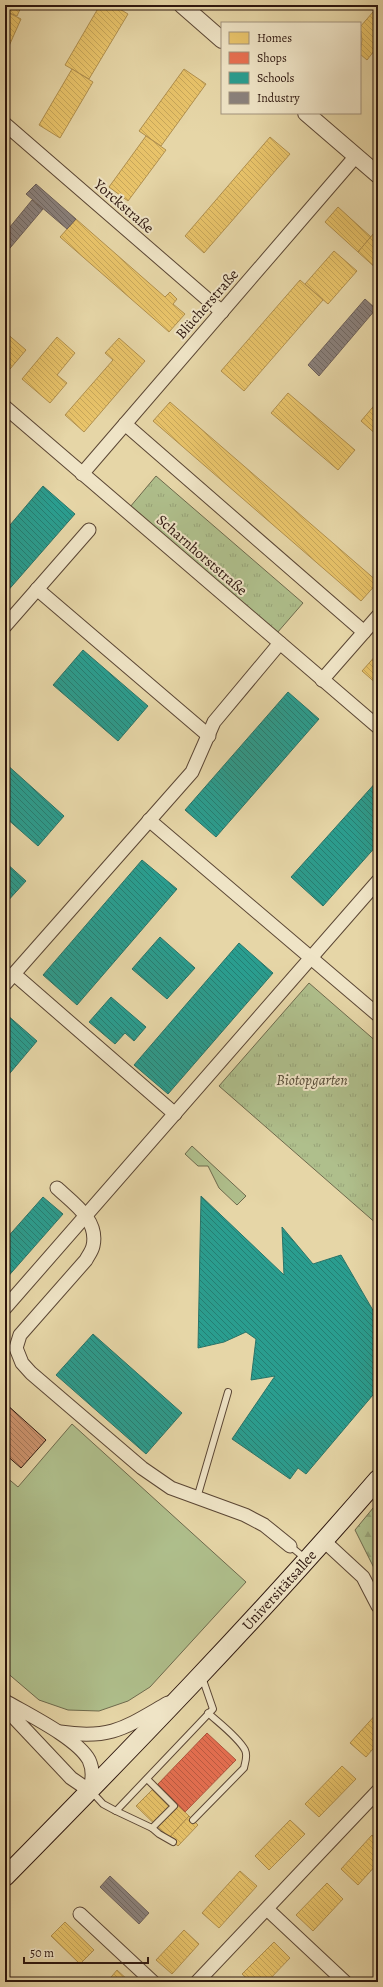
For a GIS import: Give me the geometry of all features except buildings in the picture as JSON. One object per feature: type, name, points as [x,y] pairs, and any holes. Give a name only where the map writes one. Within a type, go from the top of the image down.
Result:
[{"type":"main road","name":"Universitätsallee","points":[[5,1877],[201,1676],[307,1560],[378,1479]]},
{"type":"street","points":[[182,5],[221,39]]},
{"type":"street","points":[[307,114],[378,175]]},
{"type":"street","name":"Yorckstraße","points":[[5,124],[222,312]]},
{"type":"street","name":"Blücherstraße","points":[[82,474],[356,156]]},
{"type":"street","name":"Scharnhorststraße","points":[[5,408],[378,727]]},
{"type":"street","points":[[125,424],[364,632]]},
{"type":"street","points":[[5,626],[89,530]]},
{"type":"street","points":[[37,589],[209,736]]},
{"type":"street","points":[[322,680],[378,616]]},
{"type":"street","points":[[5,984],[192,772],[214,722],[280,643]]},
{"type":"street","points":[[150,820],[378,1015]]},
{"type":"street","points":[[5,1308],[311,958],[376,887]]},
{"type":"street","points":[[14,974],[175,1114]]},
{"type":"street","points":[[57,1188],[86,1216],[93,1230],[93,1246],[86,1260],[20,1335],[10,1349],[31,1373],[142,1468],[171,1488],[197,1499],[245,1515],[264,1525],[290,1546]]},
{"type":"street","points":[[324,1541],[362,1577],[378,1606]]},
{"type":"street","name":"Universitätsallee","points":[[56,1732],[81,1736],[102,1734],[125,1728],[171,1701],[179,1699]]},
{"type":"street","points":[[5,1701],[74,1744],[89,1760],[93,1774],[90,1791],[71,1778],[5,1708]]},
{"type":"street","points":[[197,1982],[378,1791]]},
{"type":"street","points":[[267,1909],[346,1982]]},
{"type":"street","points":[[80,1914],[153,1982]]},
{"type":"lane","points":[[197,1499],[228,1392]]},
{"type":"lane","points":[[290,1546],[307,1560]]},
{"type":"lane","points":[[116,1811],[213,1709],[201,1676]]},
{"type":"lane","points":[[193,1820],[244,1768],[246,1758],[245,1750],[240,1743],[208,1713]]},
{"type":"lane","points":[[147,1779],[174,1806],[152,1828]]},
{"type":"lane","points":[[90,1791],[103,1804],[152,1828],[158,1834],[173,1842]]},
{"type":"green space","points":[[156,476],[303,603],[277,633],[130,507]]},
{"type":"green space","name":"Biotopgarten","points":[[309,983],[378,1043],[378,1225],[219,1086]]},
{"type":"green space","points":[[192,1146],[246,1196],[237,1205],[219,1188],[208,1166],[198,1166],[185,1154]]},
{"type":"green space","points":[[72,1424],[246,1582],[150,1687],[128,1701],[99,1711],[68,1710],[39,1700],[5,1671],[5,1476],[18,1487]]},
{"type":"green space","points":[[378,1502],[378,1576],[355,1530]]}]
